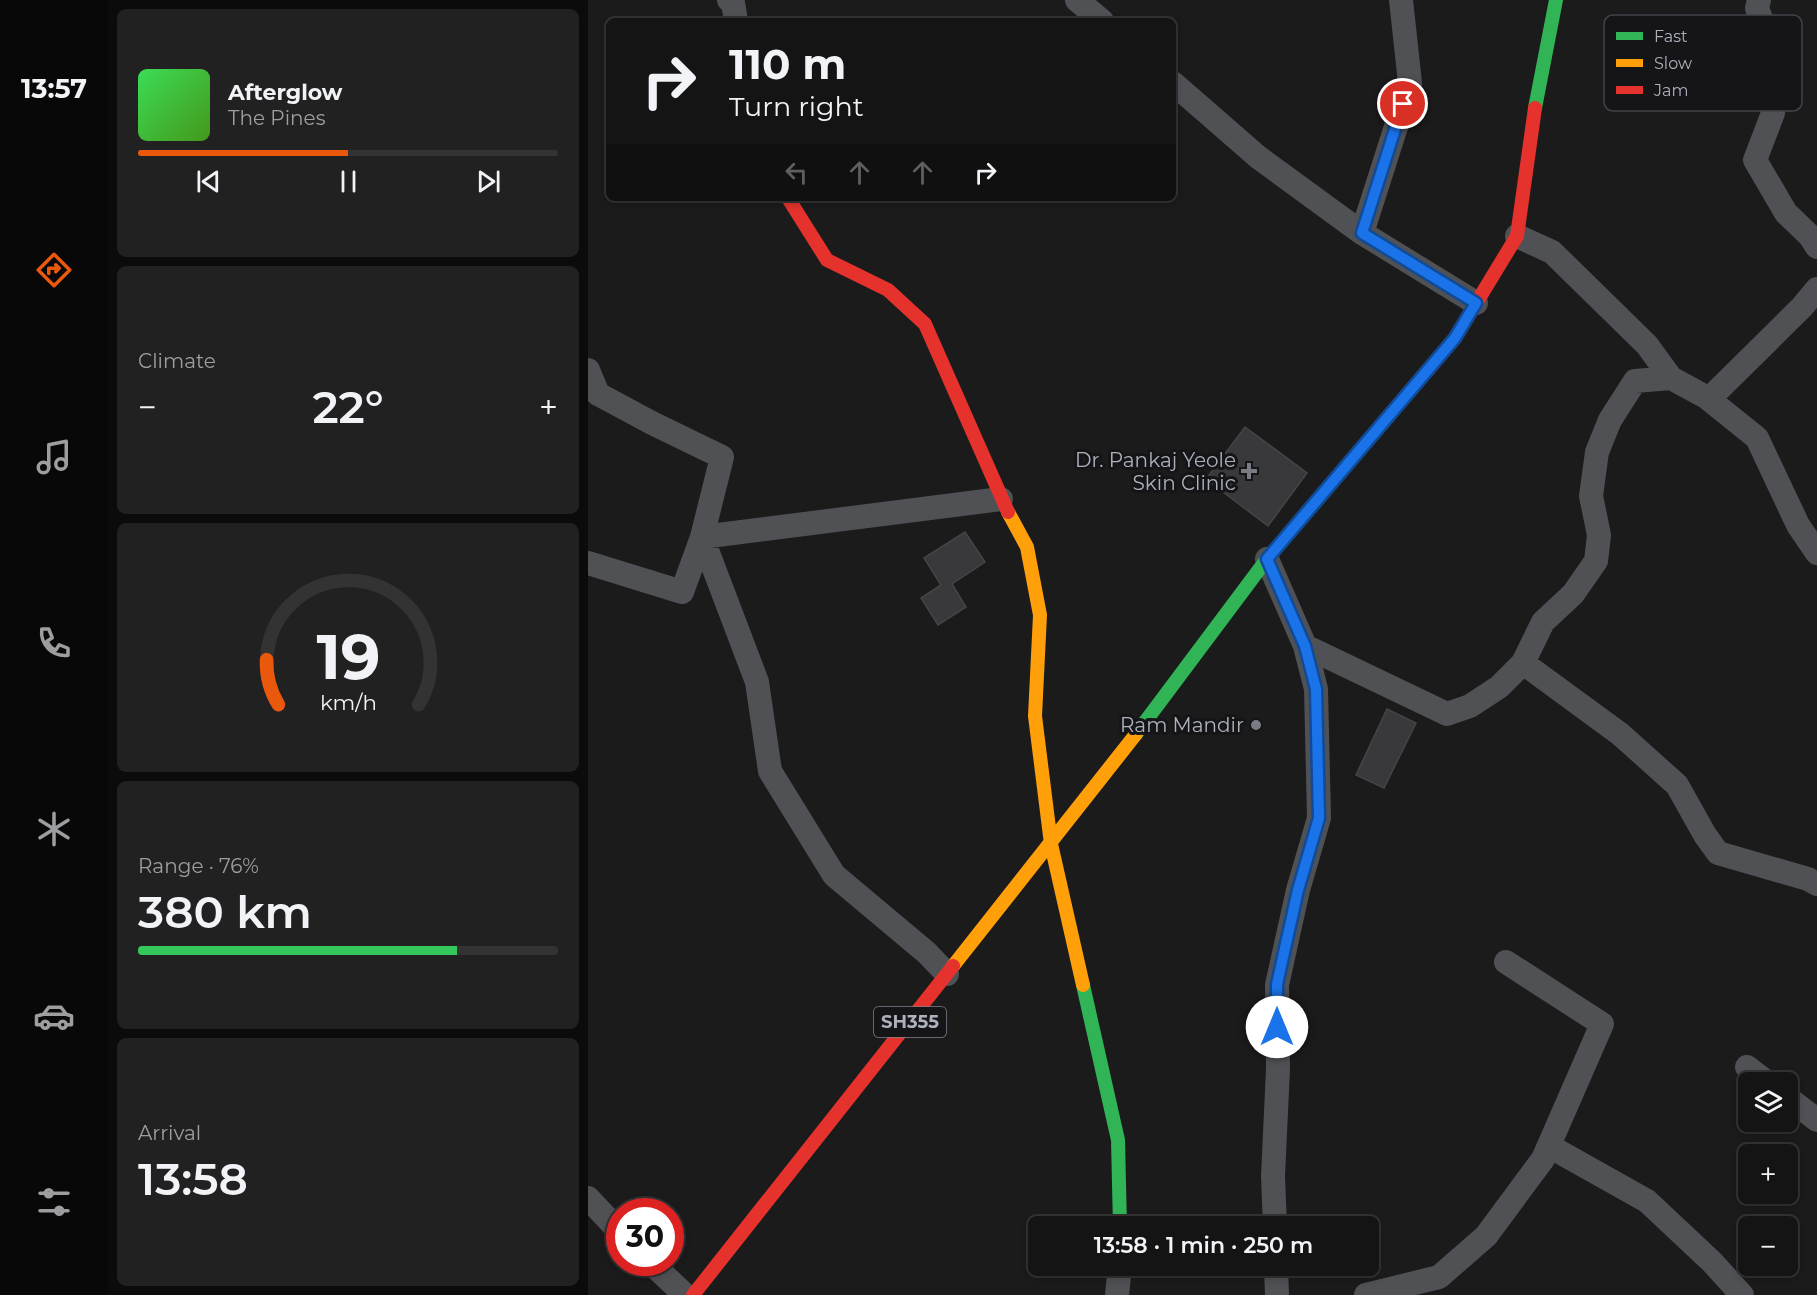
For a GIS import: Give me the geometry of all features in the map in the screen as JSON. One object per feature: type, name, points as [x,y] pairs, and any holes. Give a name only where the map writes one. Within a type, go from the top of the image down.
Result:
[{"type":"main road","name":"SH355","points":[[693,1295],[1126,748],[1267,559],[1455,338],[1517,236],[1530,136],[1556,0]]},
{"type":"main road","points":[[790,201],[826,260],[888,290],[925,324],[1001,499],[1027,547],[1040,615],[1035,716],[1051,844],[1118,1140],[1119,1216]]},
{"type":"street","points":[[729,0],[733,3],[736,18]]},
{"type":"street","points":[[1077,0],[1098,18]]},
{"type":"street","points":[[1362,233],[1410,82],[1401,0]]},
{"type":"street","points":[[1759,0],[1757,8],[1760,15]]},
{"type":"street","points":[[1176,86],[1258,157],[1362,233],[1476,303]]},
{"type":"street","points":[[1773,111],[1755,160],[1786,213],[1810,236],[1817,247]]},
{"type":"street","points":[[1517,236],[1552,252],[1647,345],[1671,378],[1706,397],[1757,438],[1798,525],[1817,554]]},
{"type":"street","points":[[1706,397],[1713,395],[1802,307],[1817,289]]},
{"type":"street","points":[[588,370],[598,394],[722,457],[702,537],[682,592],[588,563]]},
{"type":"street","points":[[1305,646],[1447,714],[1470,706],[1499,687],[1523,663],[1543,622],[1573,594],[1596,561],[1599,535],[1591,496],[1597,452],[1610,420],[1635,381],[1671,378]]},
{"type":"street","points":[[702,537],[1001,499]]},
{"type":"street","points":[[702,537],[757,682],[770,771],[834,875],[927,953],[947,974]]},
{"type":"street","points":[[1267,559],[1305,646],[1316,689],[1319,818],[1298,890],[1277,984],[1278,1069],[1273,1176],[1275,1216]]},
{"type":"street","points":[[1523,663],[1620,734],[1677,785],[1705,835],[1719,853],[1808,879],[1817,884]]},
{"type":"street","points":[[1366,1295],[1439,1277],[1486,1236],[1543,1159],[1602,1024],[1506,962]]},
{"type":"street","points":[[1747,1067],[1754,1072]]},
{"type":"street","points":[[1798,1106],[1817,1120]]},
{"type":"street","points":[[1549,1146],[1647,1201],[1712,1262],[1742,1295]]},
{"type":"street","points":[[588,1198],[606,1217]]},
{"type":"street","points":[[665,1276],[685,1295]]},
{"type":"street","points":[[1117,1295],[1119,1276]]},
{"type":"street","points":[[1276,1276],[1277,1295]]},
{"type":"building","points":[[1245,427],[1307,473],[1268,526],[1206,479]]},
{"type":"building","points":[[965,532],[985,562],[952,584],[966,607],[938,625],[921,598],[941,585],[924,558]]},
{"type":"building","points":[[1387,709],[1416,723],[1384,788],[1356,775]]},
{"type":"traffic: fast","points":[[1535,108],[1556,0]]},
{"type":"traffic: fast","points":[[1136,734],[1267,559],[1416,384]]},
{"type":"traffic: fast","points":[[1083,985],[1118,1140],[1120,1216]]},
{"type":"traffic: slow","points":[[1008,512],[1027,547],[1040,615],[1035,716],[1051,844],[1083,985]]},
{"type":"traffic: slow","points":[[953,966],[1136,734]]},
{"type":"traffic: jam","points":[[1416,384],[1455,338],[1517,236],[1535,108]]},
{"type":"traffic: jam","points":[[790,201],[827,260],[888,290],[925,324],[1008,512]]},
{"type":"traffic: jam","points":[[693,1295],[953,966]]},
{"type":"place","name":"Dr. Pankaj Yeole Skin Clinic","points":[[1249,471]]},
{"type":"place","name":"Ram Mandir","points":[[1256,725]]},
{"type":"route","points":[[1277,1027],[1277,984],[1298,890],[1319,818],[1316,689],[1305,646],[1267,559],[1455,338],[1476,303],[1362,233],[1403,104]]}]
